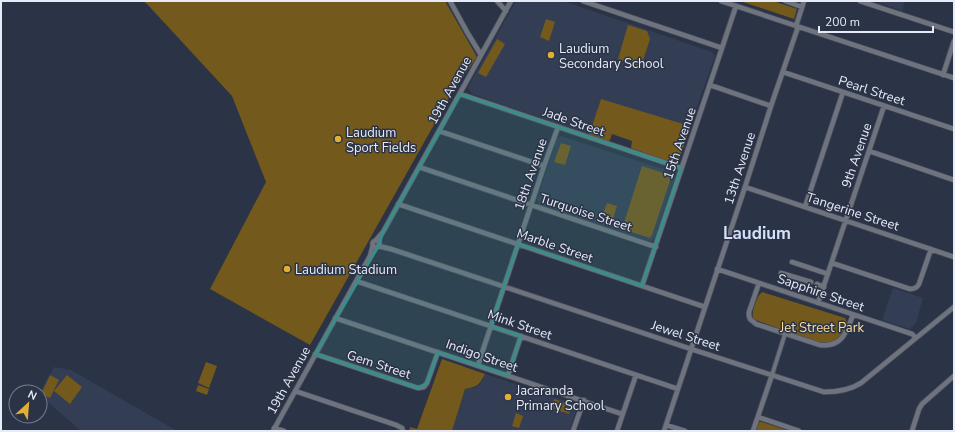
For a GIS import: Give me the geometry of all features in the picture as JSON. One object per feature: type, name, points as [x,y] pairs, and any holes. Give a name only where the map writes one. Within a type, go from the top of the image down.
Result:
[{"type":"street","points":[[450,1],[481,55]]},
{"type":"street","points":[[497,1],[506,11]]},
{"type":"street","name":"19th Avenue","points":[[273,429],[511,1]]},
{"type":"street","points":[[583,1],[722,48]]},
{"type":"street","points":[[721,1],[954,78]]},
{"type":"street","points":[[785,1],[802,7]]},
{"type":"street","name":"13th Avenue","points":[[664,431],[783,72],[804,1]]},
{"type":"street","points":[[860,1],[954,32]]},
{"type":"street","name":"15th Avenue","points":[[642,286],[736,6]]},
{"type":"street","points":[[943,75],[954,41]]},
{"type":"street","name":"Pearl Street","points":[[783,72],[954,129]]},
{"type":"street","points":[[710,85],[771,106]]},
{"type":"street","points":[[805,207],[843,92]]},
{"type":"street","name":"Jade Street","points":[[460,94],[681,168]]},
{"type":"street","name":"9th Avenue","points":[[818,303],[884,106]]},
{"type":"street","name":"18th Avenue","points":[[478,365],[558,127]]},
{"type":"street","points":[[439,131],[544,166]]},
{"type":"street","points":[[869,151],[954,180]]},
{"type":"street","name":"Turquoise Street","points":[[419,167],[656,247]]},
{"type":"street","name":"Tangerine Street","points":[[745,187],[954,256]]},
{"type":"street","name":"Marble Street","points":[[398,204],[705,307]]},
{"type":"street","name":"Jewel Street","points":[[377,244],[824,392],[843,390],[861,383],[953,308]]},
{"type":"street","points":[[832,263],[913,289],[919,284],[931,249]]},
{"type":"street","points":[[792,262],[828,274]]},
{"type":"street","name":"Sapphire Street","points":[[717,269],[912,334],[916,338]]},
{"type":"street","points":[[781,273],[811,282]]},
{"type":"street","name":"Mink Street","points":[[356,281],[678,389]]},
{"type":"street","points":[[759,283],[749,313],[750,319],[756,324],[785,334],[824,346],[832,344],[839,341],[844,336],[853,315]]},
{"type":"street","points":[[816,284],[824,287]]},
{"type":"street","name":"Indigo Street","points":[[335,318],[584,400],[622,414]]},
{"type":"street","points":[[753,431],[785,334]]},
{"type":"street","points":[[508,375],[521,336]]},
{"type":"street","name":"Gem Street","points":[[315,354],[418,388],[424,387],[427,383],[438,352]]},
{"type":"street","points":[[617,431],[636,375]]},
{"type":"street","points":[[912,431],[922,404],[954,376]]},
{"type":"street","points":[[295,391],[400,426],[403,431]]},
{"type":"street","points":[[573,431],[584,400]]},
{"type":"street","points":[[758,417],[799,431]]},
{"type":"street","points":[[666,425],[685,431]]},
{"type":"street","points":[[273,429],[284,431]]},
{"type":"highlighted area","points":[[460,94],[681,168],[642,286],[518,244],[491,326],[521,336],[508,375],[438,352],[427,383],[418,388],[315,354],[379,245],[383,232]]},
{"type":"shaded area","name":"Laudium Secondary School","points":[[516,1],[563,1],[712,52],[715,56],[690,126],[601,100],[589,135],[472,94],[468,87]]},
{"type":"shaded area","points":[[875,1],[905,1],[902,11]]},
{"type":"shaded area","points":[[561,136],[672,172],[675,177],[655,237],[651,242],[540,206],[537,200],[557,138]]},
{"type":"shaded area","points":[[893,288],[923,298],[916,323],[910,329],[882,320]]},
{"type":"shaded area","points":[[54,367],[71,370],[177,431],[81,431],[48,402],[48,384],[44,384]]},
{"type":"shaded area","name":"Jacaranda Primary School","points":[[485,374],[578,405],[569,431],[452,431],[465,389],[474,388],[480,384]]},
{"type":"green space","name":"Laudium Sport Fields","points":[[143,1],[445,1],[477,57],[453,91],[310,345],[210,289],[266,182],[232,96]]},
{"type":"green space","points":[[740,1],[773,1],[797,9],[794,19]]},
{"type":"green space","points":[[546,19],[555,22],[549,41],[540,37]]},
{"type":"green space","points":[[628,25],[647,31],[650,39],[641,67],[618,59]]},
{"type":"green space","points":[[497,39],[505,44],[486,77],[478,73]]},
{"type":"green space","points":[[601,99],[690,126],[678,165],[631,148],[632,141],[612,134],[608,142],[589,135]]},
{"type":"green space","points":[[561,143],[571,146],[565,165],[554,162]]},
{"type":"green space","points":[[642,166],[670,175],[671,178],[650,238],[622,229]]},
{"type":"green space","points":[[607,203],[617,206],[611,226],[600,222]]},
{"type":"green space","name":"Jet Street Park","points":[[762,292],[845,318],[847,322],[843,332],[836,340],[822,344],[753,319],[755,304]]},
{"type":"green space","points":[[442,359],[485,374],[478,385],[465,389],[452,431],[409,431],[410,427],[417,429]]},
{"type":"green space","points":[[206,362],[217,366],[209,388],[198,383]]},
{"type":"green space","points":[[50,375],[59,380],[50,398],[48,397],[48,384],[46,384]]},
{"type":"green space","points":[[67,375],[82,387],[70,404],[54,391]]},
{"type":"green space","points":[[198,385],[209,389],[207,395],[196,391]]},
{"type":"green space","points":[[554,399],[572,405],[569,414],[551,408]]},
{"type":"green space","points":[[516,413],[523,416],[519,428],[512,426]]},
{"type":"green space","points":[[759,422],[762,422],[789,431],[756,431]]},
{"type":"place","name":"Laudium Secondary School","points":[[551,55]]},
{"type":"place","name":"Laudium Sport Fields","points":[[338,139]]},
{"type":"place","name":"Laudium Stadium","points":[[287,269]]},
{"type":"place","name":"Jacaranda Primary School","points":[[508,397]]},
{"type":"district","name":"Laudium","points":[[757,233]]}]
